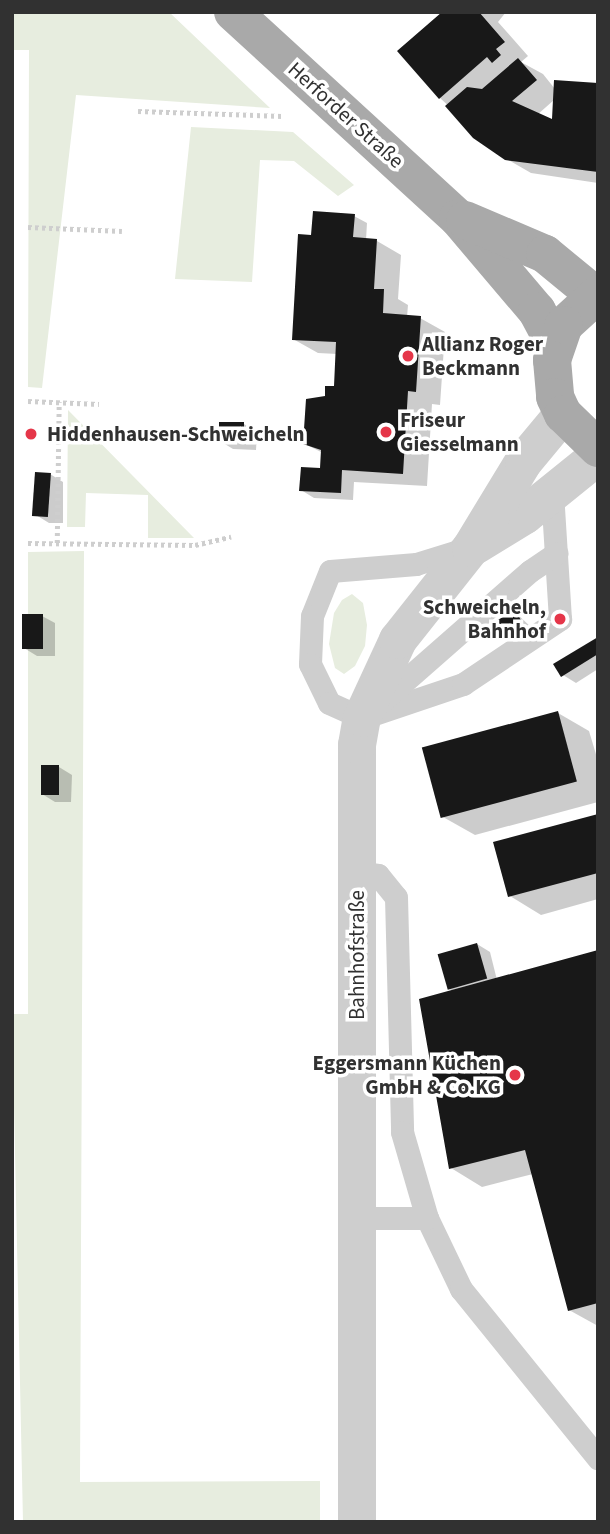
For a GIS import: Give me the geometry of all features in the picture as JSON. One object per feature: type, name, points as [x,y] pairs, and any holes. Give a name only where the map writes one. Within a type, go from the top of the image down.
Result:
[{"type":"main road","name":"Herforder Straße","points":[[233,12],[458,218],[537,311],[555,345]]},
{"type":"main road","name":"Herforder Straße","points":[[458,218],[545,254],[596,294]]},
{"type":"main road","points":[[596,294],[578,308],[555,345],[552,379],[563,414],[598,448]]},
{"type":"street","name":"Bahnhofstraße","points":[[357,1522],[357,746],[362,718],[398,640],[471,548],[524,461],[563,414]]},
{"type":"street","name":"Bahnhofstraße","points":[[471,548],[552,493],[598,456]]},
{"type":"lane","points":[[471,548],[416,564],[330,571],[312,616],[310,664],[329,703],[362,718],[463,684],[559,619],[552,493]]},
{"type":"lane","points":[[362,718],[530,570],[557,553]]},
{"type":"lane","points":[[357,872],[378,875],[396,897],[402,1132],[426,1217],[461,1289],[598,1458]]},
{"type":"lane","points":[[357,1217],[426,1217]]},
{"type":"path","points":[[138,111],[294,117]]},
{"type":"path","points":[[28,227],[122,231]]},
{"type":"path","points":[[28,401],[99,404]]},
{"type":"path","points":[[57,543],[59,402]]},
{"type":"path","points":[[28,543],[195,545],[231,537]]},
{"type":"shaded area","points":[[12,12],[169,12],[270,108],[76,95],[42,388],[28,387],[29,50],[12,50]]},
{"type":"shaded area","points":[[191,127],[293,132],[354,185],[338,196],[294,161],[260,160],[252,282],[175,279]]},
{"type":"shaded area","points":[[68,410],[194,538],[148,538],[148,495],[86,493],[85,527],[67,527]]},
{"type":"shaded area","points":[[84,551],[80,1482],[320,1481],[320,1522],[23,1522],[12,1014],[28,1014],[28,649],[43,649],[28,614],[28,552]]},
{"type":"shaded area","points":[[352,594],[363,603],[367,625],[365,646],[355,666],[344,674],[335,668],[329,644],[334,613],[342,600]]},
{"type":"building","points":[[442,12],[479,12],[505,42],[496,49],[501,55],[492,63],[487,57],[439,99],[397,51]]},
{"type":"building","points":[[518,58],[537,80],[512,101],[552,119],[554,80],[598,83],[598,172],[505,160],[473,138],[445,106],[467,87],[482,89]]},
{"type":"building","points":[[313,211],[355,214],[353,237],[377,239],[374,289],[384,289],[383,313],[421,316],[416,392],[408,391],[403,474],[342,470],[341,493],[299,491],[301,467],[320,468],[321,450],[303,444],[306,399],[325,396],[325,386],[334,386],[336,342],[292,340],[298,234],[311,235]]},
{"type":"building","points":[[219,422],[244,422],[244,442],[219,442]]},
{"type":"building","points":[[35,472],[51,473],[48,517],[32,516]]},
{"type":"building","points":[[515,610],[522,622],[497,637],[490,624]]},
{"type":"building","points":[[22,614],[43,614],[43,649],[22,649]]},
{"type":"building","points":[[598,637],[598,654],[561,677],[553,664]]},
{"type":"building","points":[[558,711],[577,782],[441,818],[422,747]]},
{"type":"building","points":[[41,765],[59,765],[59,795],[41,795]]},
{"type":"building","points":[[598,814],[598,873],[508,897],[493,842]]},
{"type":"building","points":[[477,943],[487,979],[448,990],[438,954]]},
{"type":"building","name":"Eggersmann Küchen GmbH & Co.KG","points":[[598,950],[598,1303],[568,1311],[525,1150],[449,1169],[419,999]]},
{"type":"place","name":"Allianz Roger Beckmann","points":[[408,356]]},
{"type":"place","name":"Friseur Giesselmann","points":[[386,432]]},
{"type":"place","name":"Hiddenhausen-Schweicheln","points":[[31,434]]},
{"type":"place","name":"Schweicheln, Bahnhof","points":[[560,619]]},
{"type":"place","name":"Eggersmann Küchen GmbH & Co.KG","points":[[515,1075]]}]
